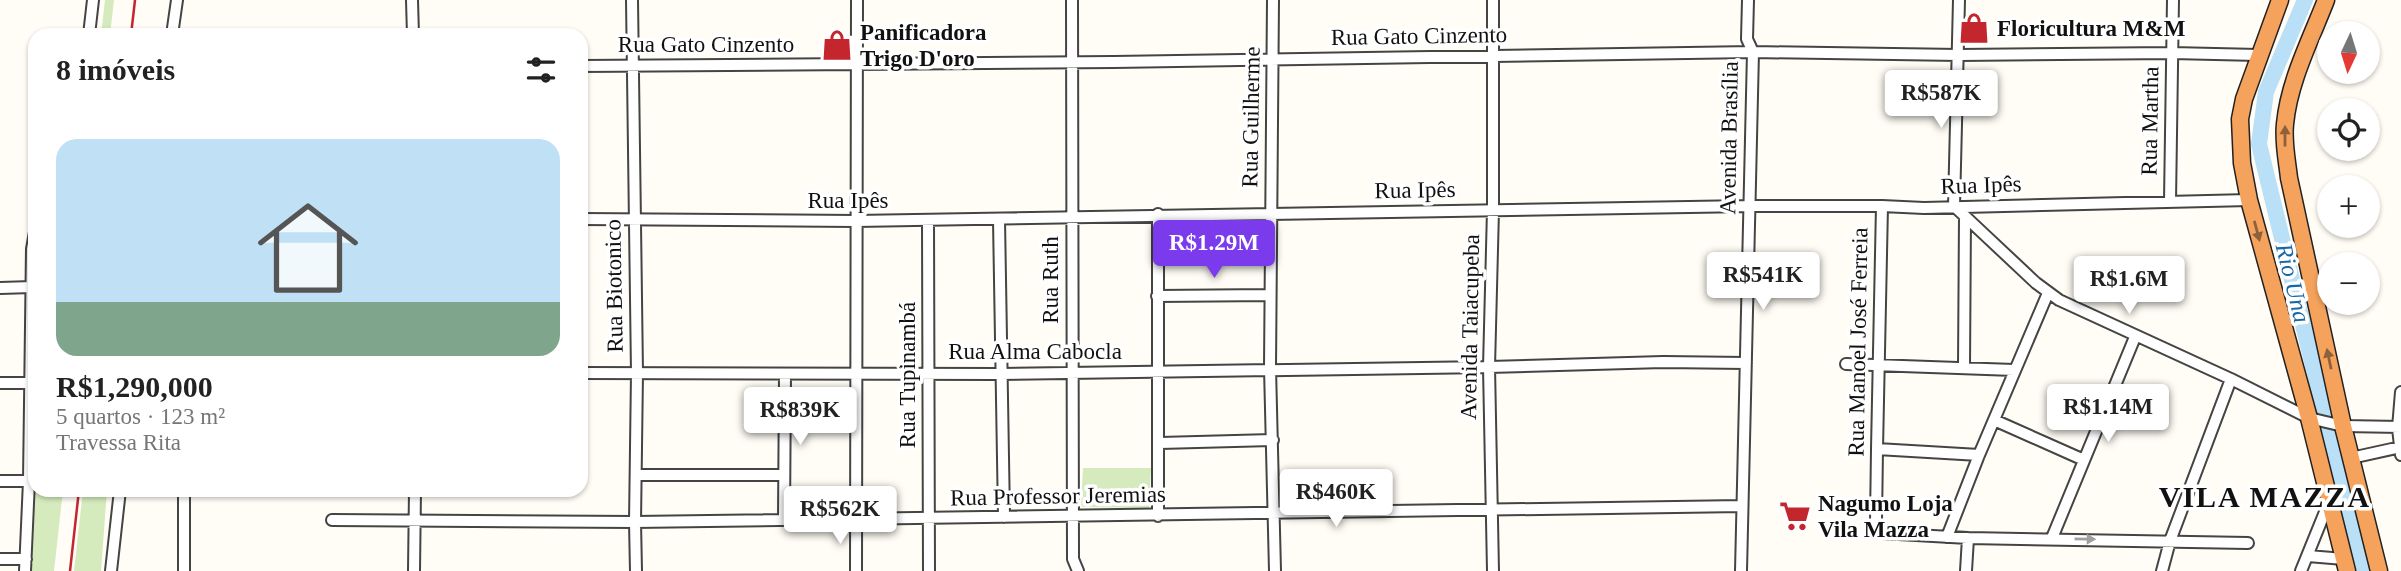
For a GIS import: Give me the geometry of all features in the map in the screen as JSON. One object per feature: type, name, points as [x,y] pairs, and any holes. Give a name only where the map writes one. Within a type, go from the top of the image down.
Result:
[{"type":"highway","points":[[2280,0],[2244,99],[2240,119],[2242,163],[2249,200],[2311,418],[2346,565]]},
{"type":"highway","points":[[2326,0],[2292,90],[2285,124],[2285,149],[2341,426],[2379,571]]},
{"type":"street","points":[[90,28],[93,0]]},
{"type":"street","points":[[173,28],[177,0]]},
{"type":"street","points":[[412,0],[413,28]]},
{"type":"street","name":"Rua Biotonico","points":[[632,0],[637,373],[636,571]]},
{"type":"street","points":[[856,571],[857,0]]},
{"type":"street","name":"Rua Ruth","points":[[1072,0],[1071,372],[1073,559],[1078,571]]},
{"type":"street","name":"Rua Guilherme","points":[[1273,0],[1270,368],[1275,571]]},
{"type":"street","name":"Avenida Taiacupeba","points":[[1493,0],[1493,210],[1489,367],[1493,571]]},
{"type":"street","name":"Avenida Brasília","points":[[1741,571],[1753,52],[1747,39],[1748,0]]},
{"type":"street","points":[[1959,0],[1954,206],[2048,293],[2135,337],[2311,418],[2341,426],[2400,428]]},
{"type":"street","name":"Rua Martha","points":[[2170,201],[2173,0]]},
{"type":"street","name":"Rua Gato Cinzento","points":[[588,66],[1753,52],[1959,55],[2172,52],[2258,55]]},
{"type":"street","name":"Rua Ipês","points":[[588,219],[999,220],[1749,206],[1924,208],[2249,200]]},
{"type":"street","name":"Rua Manoel José Ferreia","points":[[1882,206],[1876,521],[1881,533],[1887,535],[1947,537]]},
{"type":"street","points":[[1158,215],[1158,516]]},
{"type":"street","points":[[1964,367],[1965,216]]},
{"type":"street","name":"Rua Tupinambá","points":[[928,220],[929,571]]},
{"type":"street","points":[[999,220],[1004,517]]},
{"type":"street","points":[[0,288],[28,287]]},
{"type":"street","points":[[2048,293],[1947,537],[2248,543]]},
{"type":"street","points":[[1157,296],[1270,295]]},
{"type":"street","points":[[2052,538],[2135,337]]},
{"type":"street","name":"Rua Alma Cabocla","points":[[588,373],[1000,374],[1663,362],[1746,363]]},
{"type":"street","points":[[1846,364],[2014,370]]},
{"type":"street","points":[[785,374],[785,520]]},
{"type":"street","points":[[2162,571],[2170,541],[2231,379]]},
{"type":"street","points":[[0,383],[28,383]]},
{"type":"street","points":[[2351,458],[2400,450],[2401,392]]},
{"type":"street","points":[[1994,420],[2084,460]]},
{"type":"street","points":[[1160,443],[1273,440]]},
{"type":"street","points":[[1877,449],[1979,455]]},
{"type":"street","points":[[636,475],[784,475]]},
{"type":"street","points":[[0,481],[28,481]]},
{"type":"street","points":[[25,571],[28,497]]},
{"type":"street","points":[[111,571],[119,497]]},
{"type":"street","points":[[184,497],[184,571]]},
{"type":"street","points":[[414,571],[415,497]]},
{"type":"street","points":[[2301,571],[2329,502]]},
{"type":"street","name":"Rua Professor Jeremias","points":[[332,520],[635,522],[1742,506]]},
{"type":"street","points":[[1966,571],[1968,538]]},
{"type":"street","points":[[2308,556],[2346,565]]},
{"type":"street","points":[[0,559],[26,559]]},
{"type":"green space","points":[[105,0],[114,0],[111,28],[102,28]]},
{"type":"green space","points":[[1083,468],[1151,468],[1149,508],[1083,507]]},
{"type":"green space","points":[[35,497],[62,497],[54,571],[30,571]]},
{"type":"green space","points":[[82,497],[106,497],[101,571],[74,571]]},
{"type":"waterway","name":"Rio Una","points":[[2305,0],[2266,92],[2259,144],[2363,571]]},
{"type":"railway","points":[[132,28],[135,0]]},
{"type":"railway","points":[[70,571],[78,497]]},
{"type":"place","name":"Floricultura M&M","points":[[1974,28]]},
{"type":"place","name":"Panificadora Trigo D'oro","points":[[837,45]]},
{"type":"place","name":"Nagumo Loja Vila Mazza","points":[[1795,516]]},
{"type":"district","name":"VILA MAZZA","points":[[2265,496]]}]
